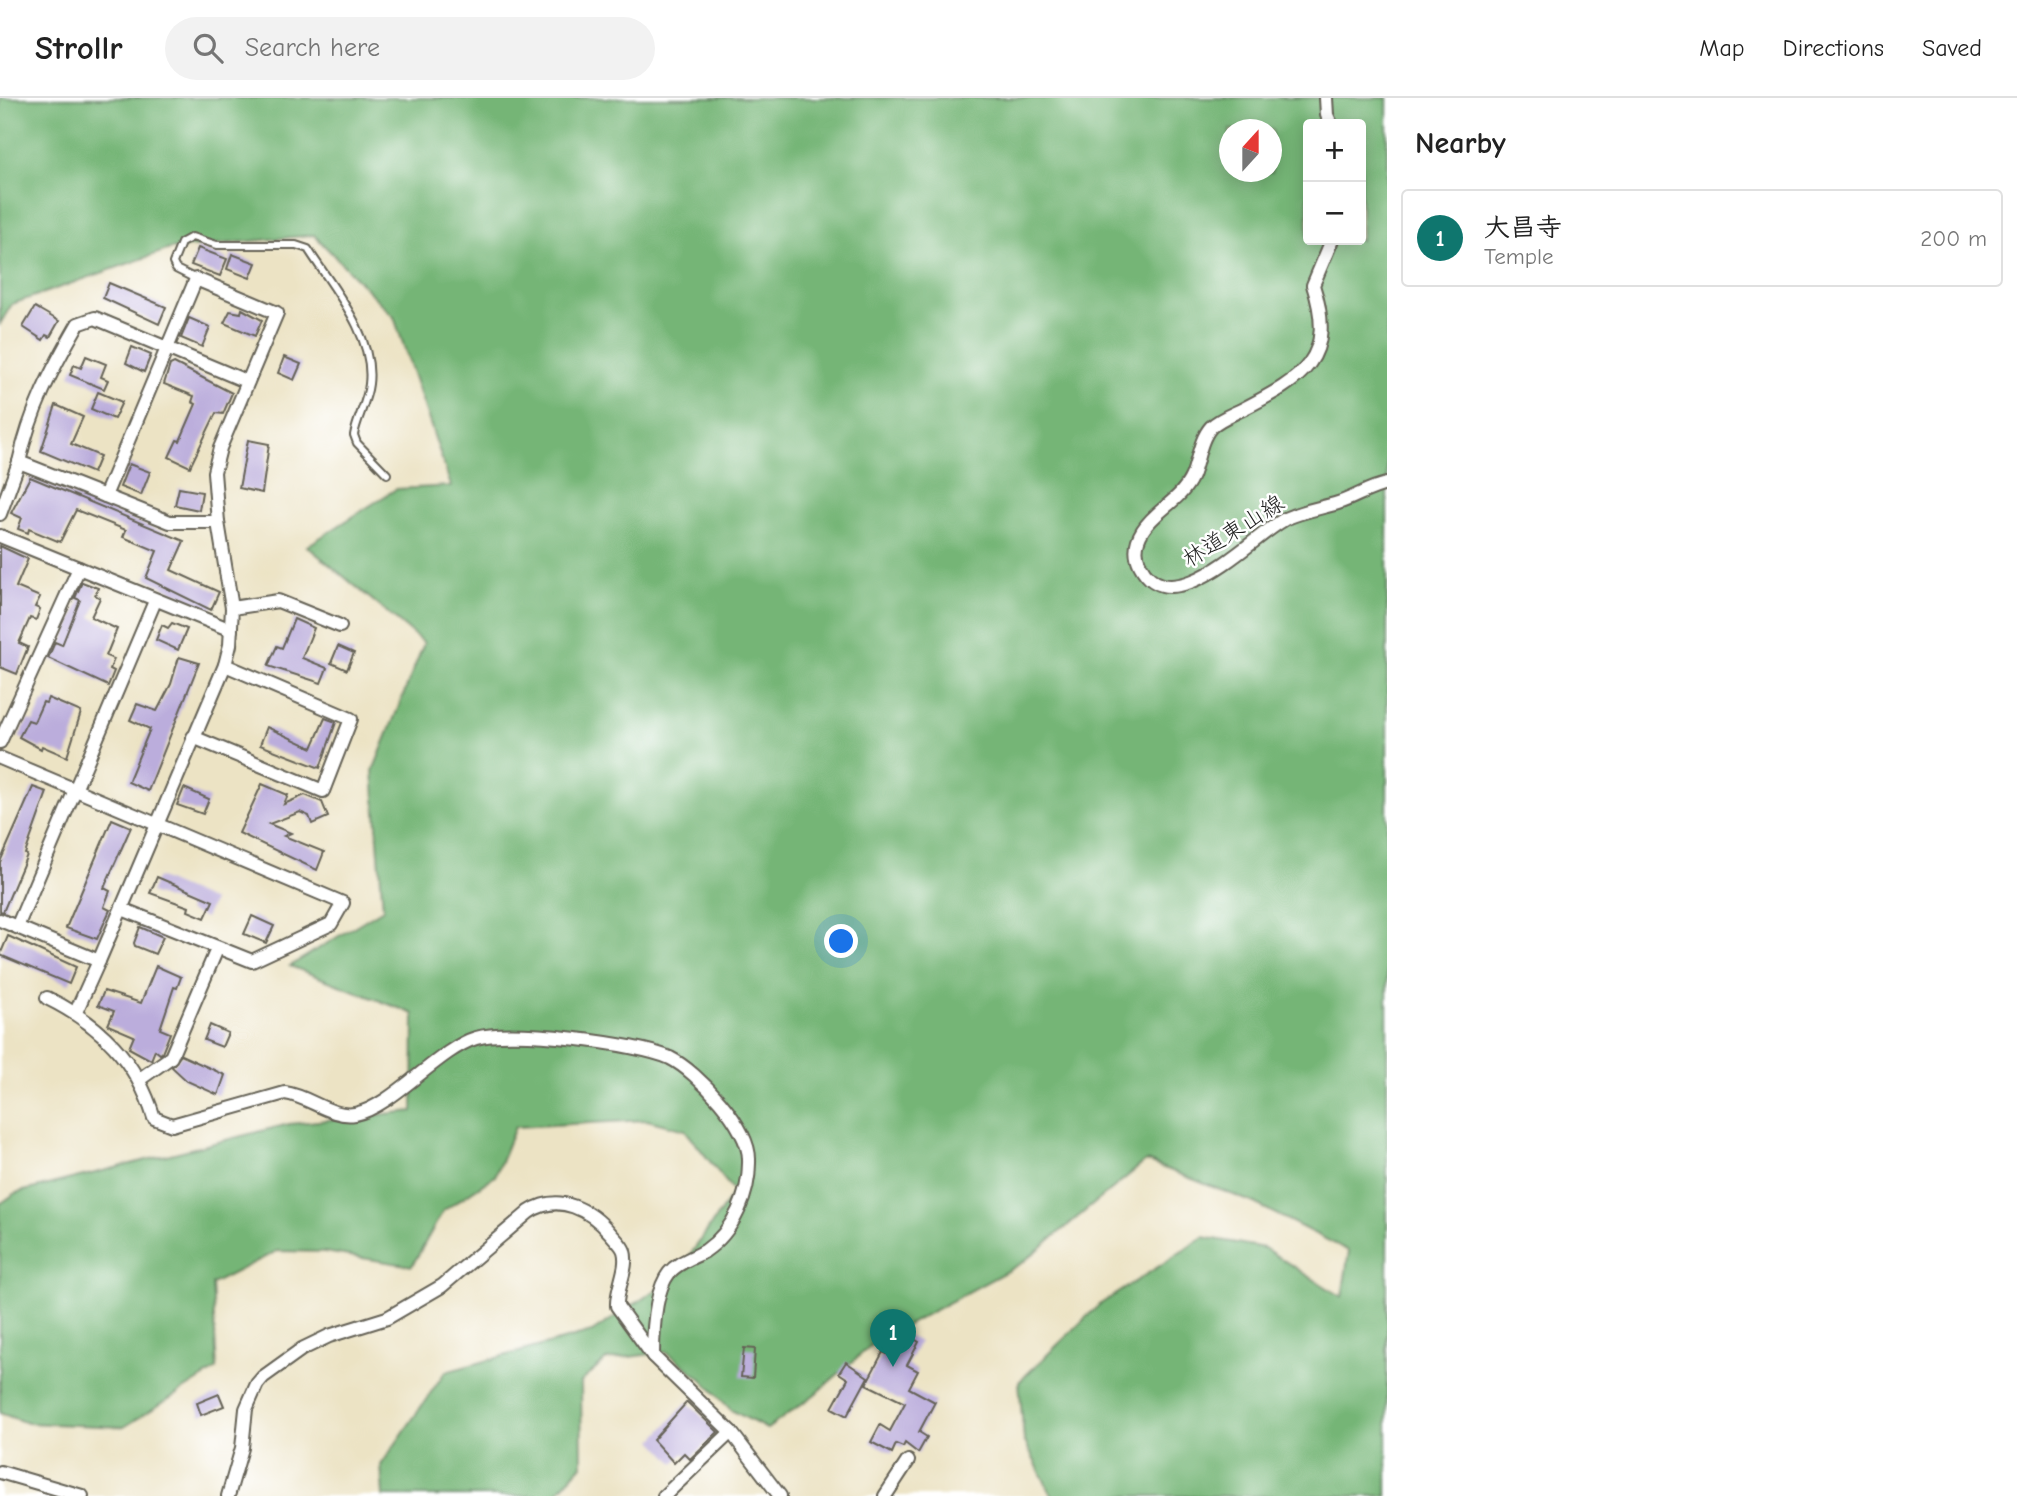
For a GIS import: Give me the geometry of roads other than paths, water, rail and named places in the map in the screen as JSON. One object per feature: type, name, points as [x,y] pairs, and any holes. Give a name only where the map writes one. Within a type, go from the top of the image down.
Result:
[{"type":"street","points":[[1326,98],[1330,119]]},
{"type":"street","name":"林道東山線","points":[[1330,245],[1313,285],[1321,309],[1322,325],[1320,342],[1310,366],[1285,387],[1213,425],[1182,493],[1147,523],[1139,537],[1138,559],[1143,570],[1155,580],[1170,586],[1191,584],[1236,558],[1256,538],[1286,518],[1387,484]]},
{"type":"street","points":[[76,1012],[225,665],[232,608],[214,481],[217,461],[277,313],[196,279],[105,496]]},
{"type":"street","points":[[0,514],[19,462],[27,426],[45,382],[78,324],[95,318],[248,382]]},
{"type":"street","points":[[19,462],[170,522],[218,522]]},
{"type":"street","points":[[0,536],[155,601],[231,629]]},
{"type":"street","points":[[0,742],[79,568]]},
{"type":"street","points":[[17,928],[155,601]]},
{"type":"street","points":[[232,608],[278,601],[340,625]]},
{"type":"street","points":[[193,737],[323,791],[351,719],[225,665]]},
{"type":"street","points":[[0,758],[343,903],[331,924],[259,959],[242,960],[122,909]]},
{"type":"street","points":[[0,920],[99,961]]},
{"type":"street","points":[[140,1079],[171,1057],[217,949]]},
{"type":"street","points":[[47,998],[76,1012],[116,1047],[140,1079],[154,1118],[162,1124],[172,1125],[285,1093],[304,1097],[343,1113],[359,1113],[419,1075],[464,1042],[494,1034],[568,1037],[647,1051],[668,1057],[685,1067],[710,1091],[742,1132],[748,1145],[750,1161],[739,1211],[724,1236],[668,1273],[659,1302],[653,1356]]},
{"type":"street","points":[[228,1496],[242,1448],[246,1409],[263,1377],[302,1349],[329,1336],[387,1318],[442,1286],[529,1212],[544,1204],[564,1203],[592,1214],[624,1249],[624,1267],[617,1306],[653,1356],[731,1432],[780,1496]]},
{"type":"street","points":[[664,1496],[731,1432]]},
{"type":"street","points":[[885,1496],[908,1461]]},
{"type":"street","points":[[0,1472],[82,1496]]},
{"type":"lane","points":[[196,279],[177,269],[173,263],[181,243],[192,237],[217,245],[296,245],[308,249],[359,329],[369,377],[354,435],[357,443],[387,474]]},
{"type":"place","name":"大昌寺","points":[[893,1367]]}]
